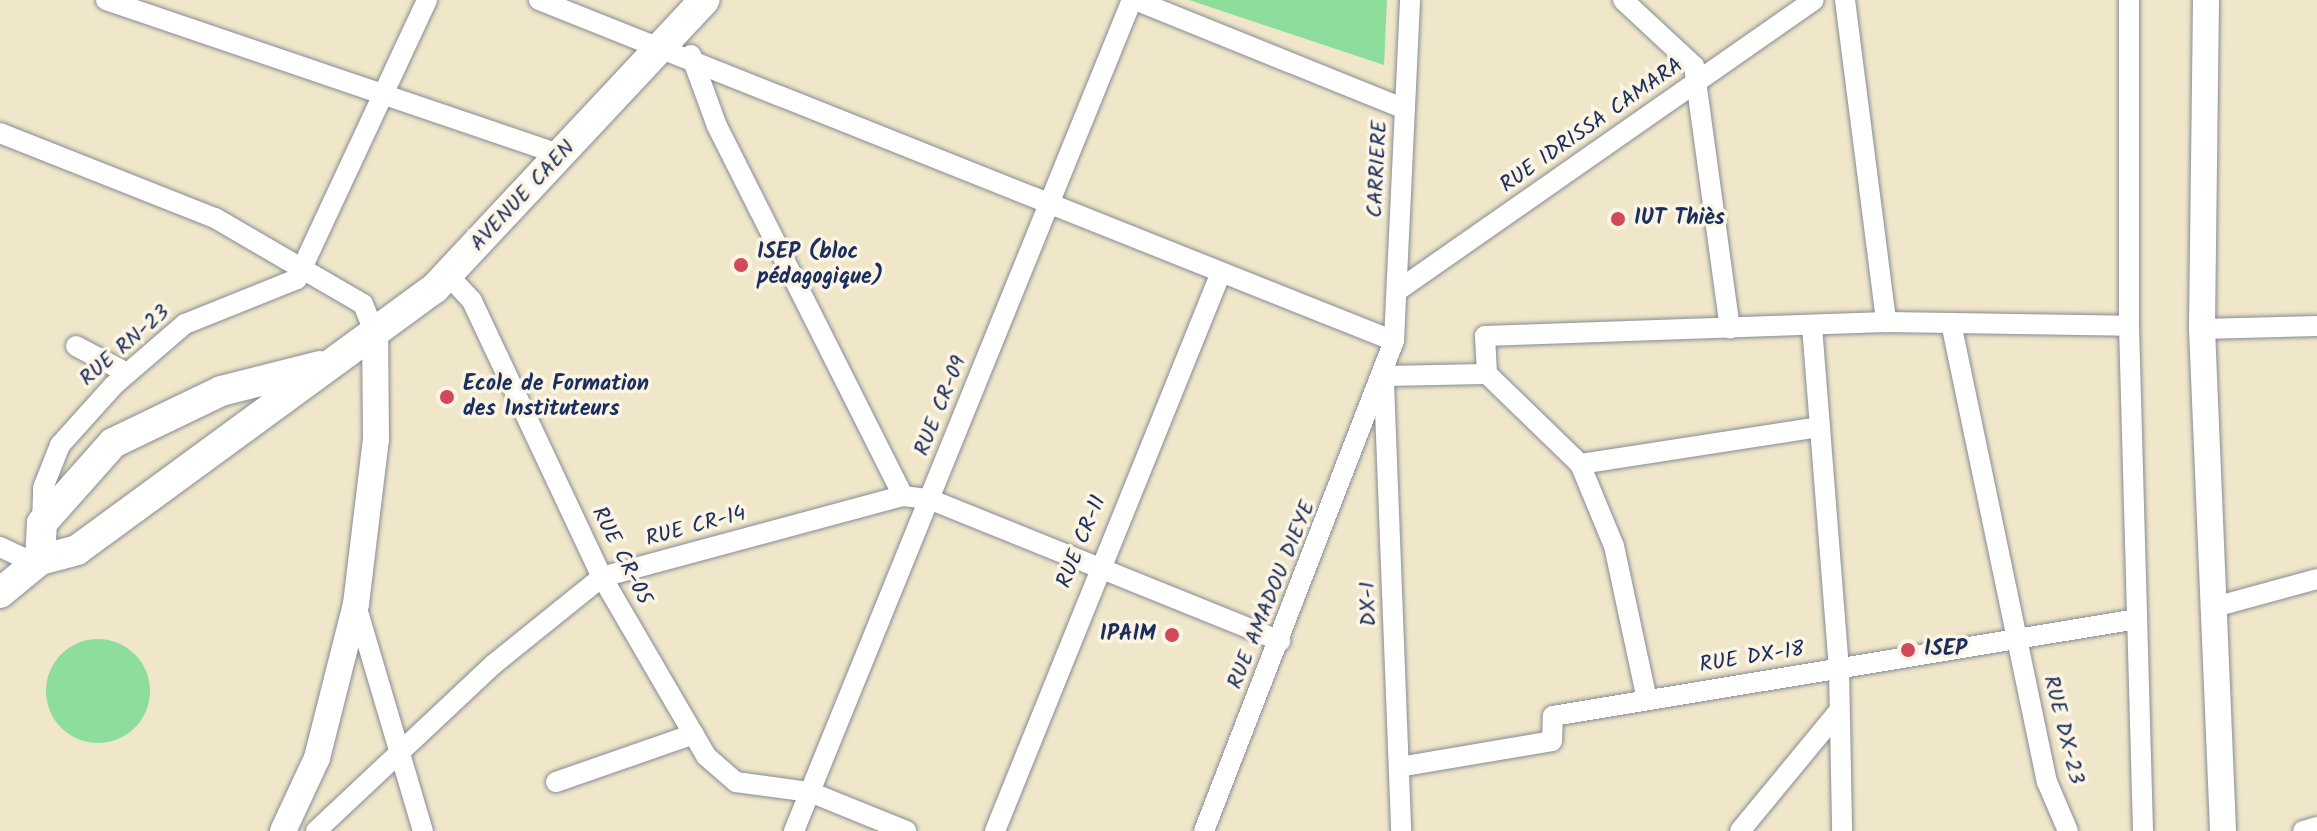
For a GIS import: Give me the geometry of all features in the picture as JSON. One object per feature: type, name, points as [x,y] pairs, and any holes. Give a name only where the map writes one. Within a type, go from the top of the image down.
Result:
[{"type":"highway","name":"AVENUE CAEN","points":[[0,593],[38,562],[77,550],[320,366],[375,334],[448,275],[704,0]]},
{"type":"highway","name":"AVENUE CAEN","points":[[42,523],[113,443],[221,391],[320,366]]},
{"type":"highway","points":[[38,562],[42,523]]},
{"type":"main road","points":[[2206,0],[2202,329],[2211,608],[2223,831]]},
{"type":"main road","points":[[283,831],[317,758],[356,604],[376,439],[375,334]]},
{"type":"street","points":[[106,0],[562,155]]},
{"type":"street","points":[[306,267],[427,0]]},
{"type":"street","points":[[539,0],[691,55],[1050,201],[1220,275],[1394,341]]},
{"type":"street","points":[[1134,0],[1405,109]]},
{"type":"street","name":"RUE CR-09","points":[[794,831],[1134,0]]},
{"type":"street","name":"CARRIERE","points":[[1384,376],[1394,341],[1410,0]]},
{"type":"street","points":[[1623,0],[1694,66],[1709,138],[1730,329]]},
{"type":"street","name":"RUE IDRISSA CAMARA","points":[[1397,291],[1814,0]]},
{"type":"street","points":[[1845,0],[1886,322]]},
{"type":"street","points":[[2129,0],[2129,326],[2143,831]]},
{"type":"street","points":[[691,55],[717,126],[903,496]]},
{"type":"street","points":[[0,133],[215,218],[306,267],[363,304],[375,334]]},
{"type":"street","name":"RUE RN-23","points":[[42,523],[43,488],[60,445],[127,373],[185,324],[234,298],[281,287],[306,267]]},
{"type":"street","name":"RUE CR-05","points":[[448,275],[472,301],[602,577],[694,734],[721,773],[736,782],[810,792],[906,831]]},
{"type":"street","name":"RUE CR-11","points":[[995,831],[1097,566],[1220,275]]},
{"type":"street","points":[[1647,700],[1622,574],[1580,464],[1487,374],[1485,336],[1886,322],[2129,326]]},
{"type":"street","name":"RUE DX-23","points":[[1951,323],[2047,782],[2068,831]]},
{"type":"street","points":[[1812,326],[1839,668],[1842,831]]},
{"type":"street","points":[[2202,329],[2317,326]]},
{"type":"street","points":[[76,346],[127,373]]},
{"type":"street","points":[[1384,376],[1487,374]]},
{"type":"street","name":"RUE AMADOU DIEYE","points":[[1204,831],[1384,376]]},
{"type":"street","name":"DX-1","points":[[1384,376],[1401,831]]},
{"type":"street","points":[[1580,464],[1820,427]]},
{"type":"street","name":"RUE CR-14","points":[[316,831],[399,761],[494,664],[602,577],[903,496],[929,499],[1280,641]]},
{"type":"street","points":[[0,547],[38,562]]},
{"type":"street","points":[[2211,608],[2317,579]]},
{"type":"street","points":[[356,604],[399,761],[423,831]]},
{"type":"street","name":"RUE DX-18","points":[[1399,767],[1552,741],[1553,716],[2137,619]]},
{"type":"street","points":[[1740,831],[1838,712]]},
{"type":"street","points":[[556,782],[694,734]]},
{"type":"street","points":[[2303,831],[2317,827]]},
{"type":"green space","points":[[1189,0],[1387,0],[1384,65]]},
{"type":"green space","points":[[98,639],[118,643],[135,654],[146,671],[150,691],[146,711],[135,728],[118,739],[98,743],[78,739],[61,728],[50,711],[46,691],[50,671],[61,654],[78,643]]},
{"type":"place","name":"IUT Thiès","points":[[1618,219]]},
{"type":"place","name":"ISEP (bloc pédagogique)","points":[[741,265]]},
{"type":"place","name":"Ecole de Formation des Instituteurs","points":[[447,397]]},
{"type":"place","name":"IPAIM","points":[[1172,635]]},
{"type":"place","name":"ISEP","points":[[1908,650]]}]
